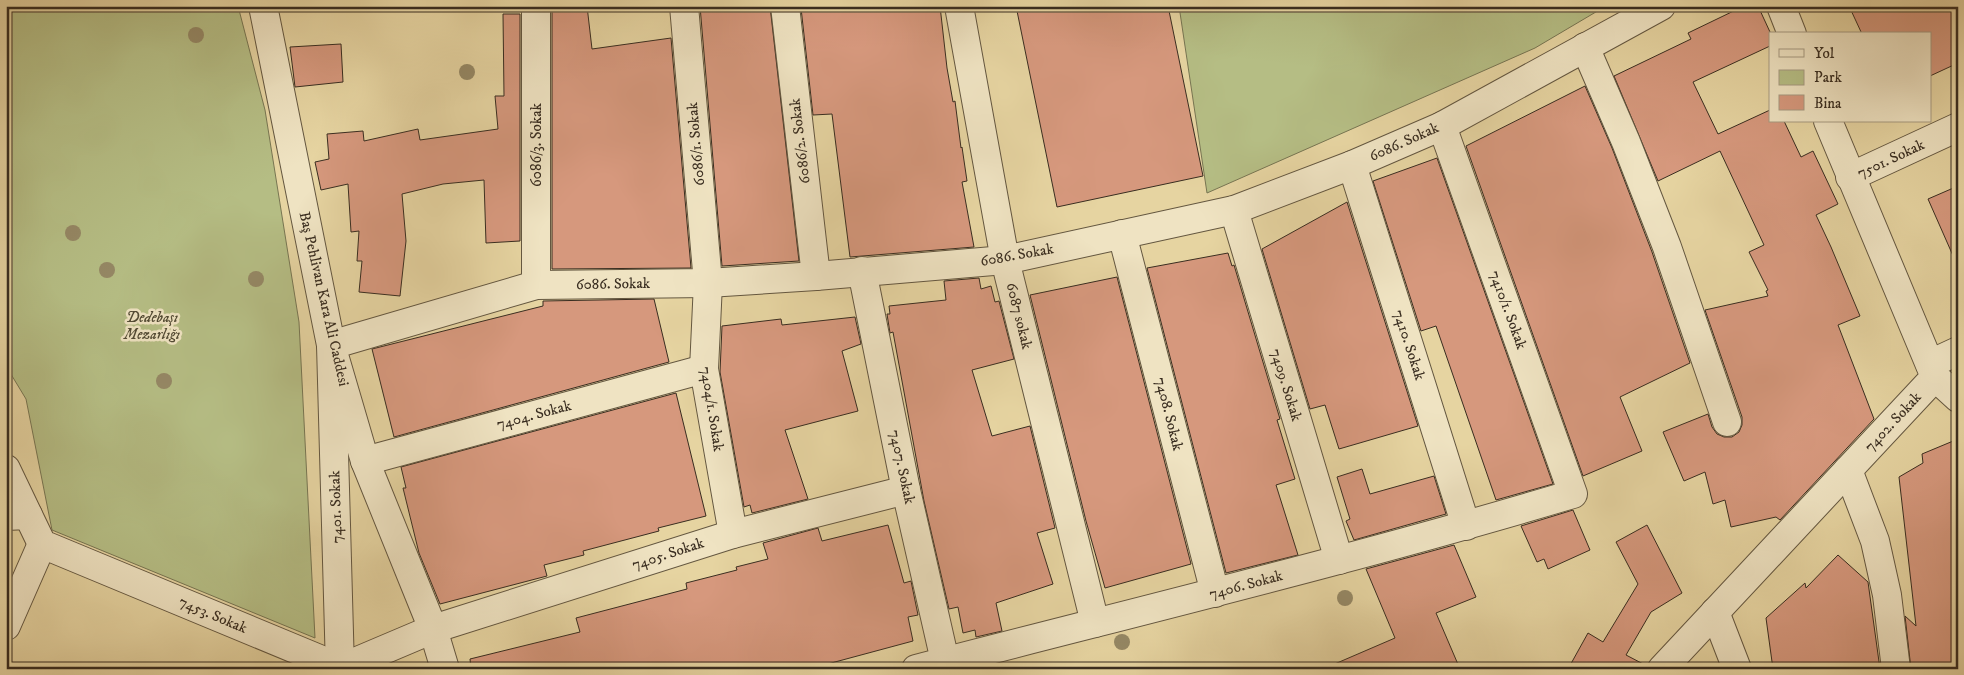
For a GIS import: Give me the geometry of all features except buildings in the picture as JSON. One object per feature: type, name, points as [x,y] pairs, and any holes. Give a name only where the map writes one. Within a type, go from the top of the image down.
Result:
[{"type":"street","name":"Baş Pehlivan Kara Ali Caddesi","points":[[263,6],[331,345],[365,461],[433,629],[446,669]]},
{"type":"street","name":"6086/3. Sokak","points":[[536,6],[536,284]]},
{"type":"street","name":"6086/1. Sokak","points":[[684,6],[708,282]]},
{"type":"street","name":"6086/2. Sokak","points":[[784,6],[816,276]]},
{"type":"street","name":"6087 sokak","points":[[959,6],[1005,260],[1095,623]]},
{"type":"street","name":"6086. Sokak","points":[[331,345],[536,284],[708,282],[816,276],[1005,260],[1234,210],[1352,165],[1442,126],[1661,6]]},
{"type":"street","points":[[1781,6],[1791,32]]},
{"type":"street","points":[[1585,48],[1626,142],[1667,247],[1727,422]]},
{"type":"street","points":[[1828,122],[1932,370],[1958,398]]},
{"type":"street","name":"7410/1. Sokak","points":[[1442,126],[1574,494]]},
{"type":"street","name":"7501. Sokak","points":[[1850,177],[1958,127]]},
{"type":"street","name":"7410. Sokak","points":[[1352,165],[1466,526]]},
{"type":"street","name":"7409. Sokak","points":[[1234,210],[1339,560]]},
{"type":"street","name":"7408. Sokak","points":[[1122,234],[1215,593]]},
{"type":"street","name":"7407. Sokak","points":[[862,271],[906,490],[945,661]]},
{"type":"street","name":"7404/1. Sokak","points":[[708,282],[704,369],[733,534]]},
{"type":"street","name":"7401. Sokak","points":[[331,345],[340,668]]},
{"type":"street","points":[[1932,370],[1958,351]]},
{"type":"street","name":"7404. Sokak","points":[[365,461],[704,369]]},
{"type":"street","name":"7402. Sokak","points":[[1662,669],[1848,470],[1932,370]]},
{"type":"street","points":[[6,469],[17,515],[42,544],[6,626]]},
{"type":"street","points":[[1848,470],[1875,541],[1887,595],[1896,669]]},
{"type":"street","name":"7405. Sokak","points":[[433,629],[733,534],[906,490]]},
{"type":"street","name":"7406. Sokak","points":[[916,669],[1215,593],[1466,526],[1574,494]]},
{"type":"street","name":"7453. Sokak","points":[[42,544],[340,668]]},
{"type":"street","points":[[1715,612],[1737,669]]},
{"type":"street","points":[[340,668],[433,629]]},
{"type":"green space","name":"Dedebaşı Mezarlığı","points":[[6,6],[238,6],[265,110],[299,322],[315,638],[52,530],[26,399],[6,366]]},
{"type":"green space","points":[[1179,6],[1606,6],[1535,48],[1207,193]]}]
